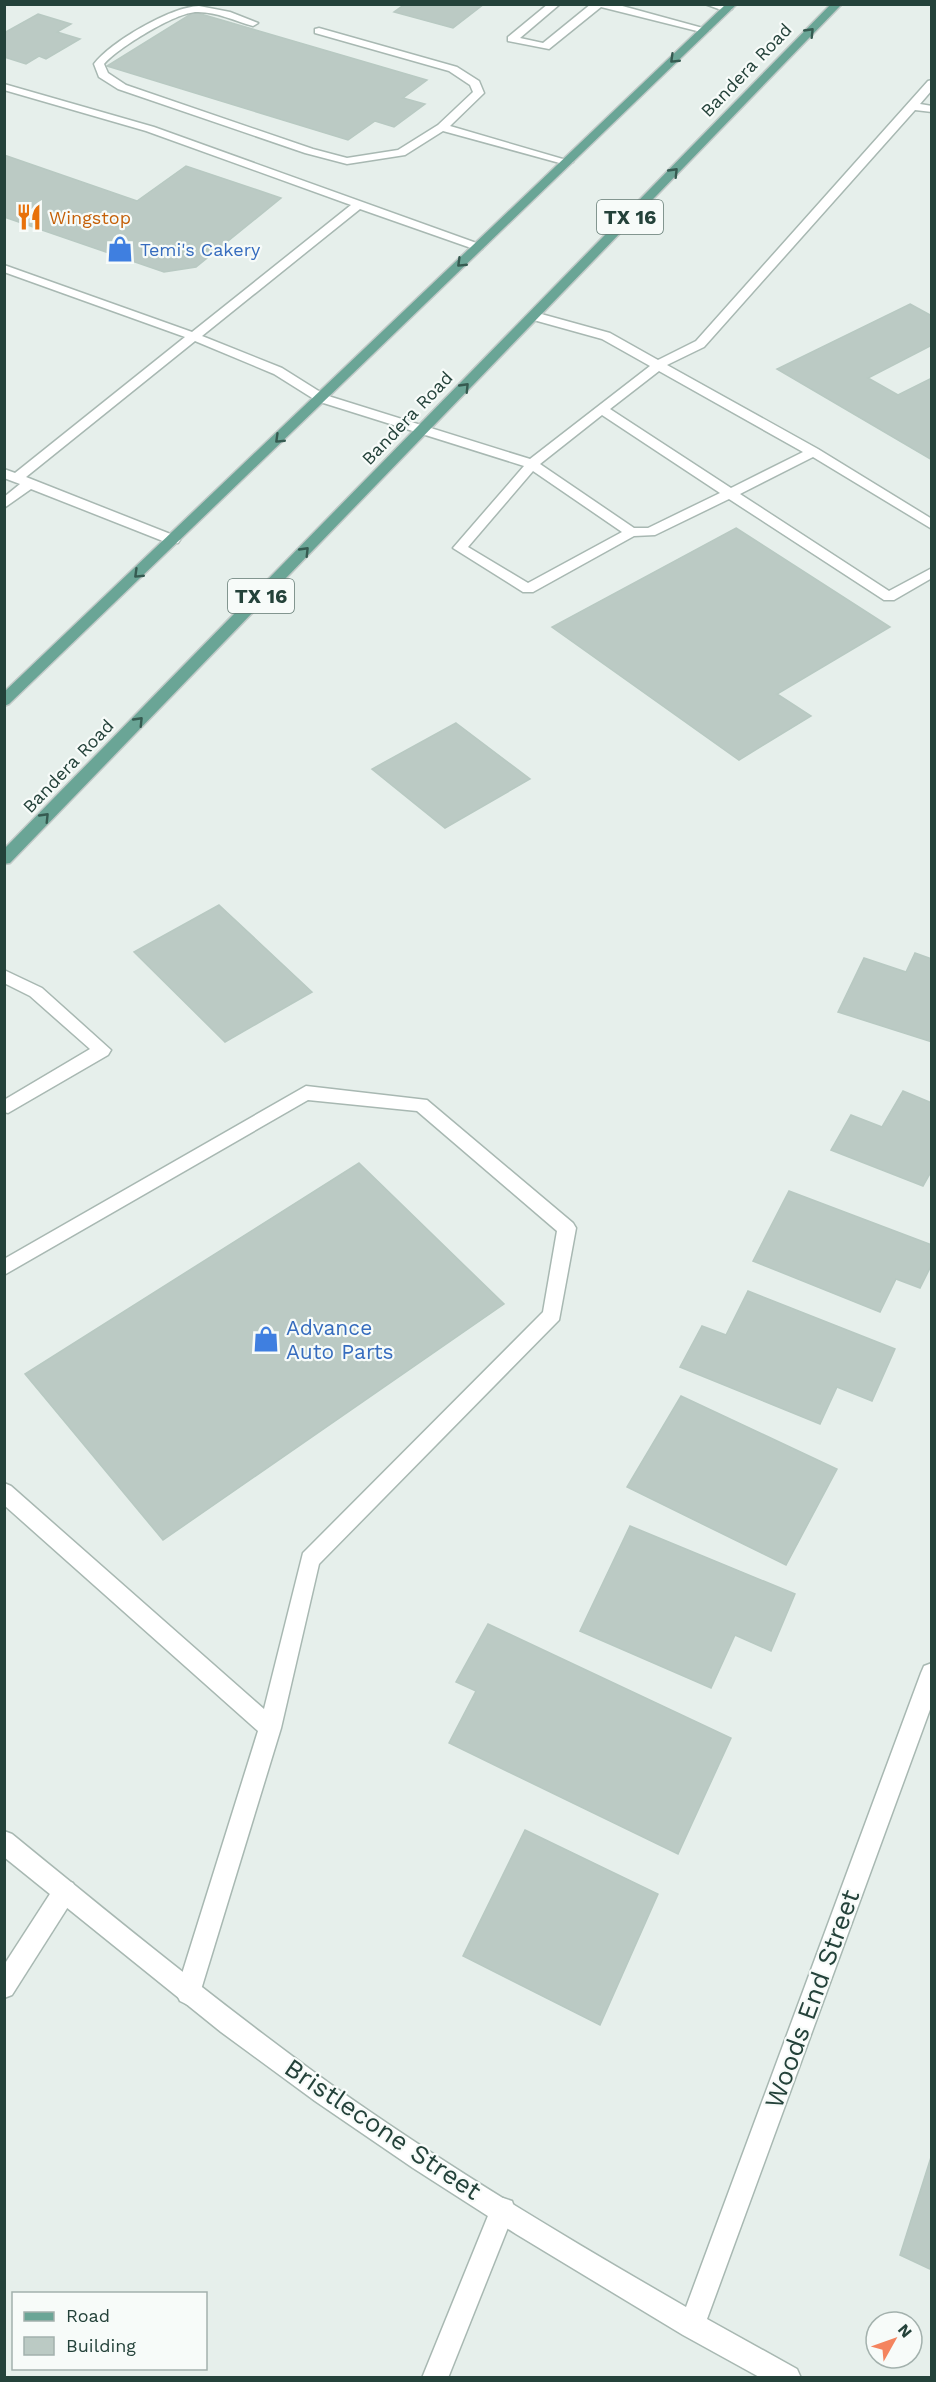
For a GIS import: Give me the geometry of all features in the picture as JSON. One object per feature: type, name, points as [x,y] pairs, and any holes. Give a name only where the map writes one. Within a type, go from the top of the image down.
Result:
[{"type":"main road","name":"Bandera Road","points":[[4,859],[837,4]]},
{"type":"main road","points":[[6,699],[730,7]]},
{"type":"street","points":[[555,4],[512,39],[545,47],[600,4],[705,30]]},
{"type":"street","points":[[710,4],[730,7]]},
{"type":"street","points":[[253,23],[201,8],[191,8],[180,11],[110,51],[99,64],[103,75],[122,87],[309,151],[347,161],[401,153],[442,127],[478,93],[475,83],[453,69],[319,31]]},
{"type":"street","points":[[813,452],[657,529],[650,532],[632,532],[528,589],[460,548],[532,464],[658,365],[700,344],[932,83]]},
{"type":"street","points":[[4,87],[150,129],[478,247]]},
{"type":"street","points":[[912,106],[932,109]]},
{"type":"street","points":[[442,127],[567,162]]},
{"type":"street","points":[[4,504],[17,478],[358,204]]},
{"type":"street","points":[[4,268],[195,337],[278,371],[321,398],[532,464],[632,532]]},
{"type":"street","points":[[534,316],[606,336],[813,452],[932,525]]},
{"type":"street","points":[[601,410],[889,597],[932,572]]},
{"type":"street","points":[[17,478],[174,540]]},
{"type":"street","points":[[4,976],[36,992],[102,1050],[8,1106]]},
{"type":"street","points":[[4,1268],[306,1094],[421,1105],[567,1228],[552,1315],[310,1559],[270,1728],[188,1993]]},
{"type":"street","points":[[4,1492],[270,1728]]},
{"type":"street","name":"Woods End Street","points":[[693,2326],[932,1673]]},
{"type":"street","name":"Bristlecone Street","points":[[4,1842],[188,1993],[370,2126],[693,2326],[788,2378]]},
{"type":"street","points":[[4,1987],[65,1891]]},
{"type":"street","points":[[435,2378],[503,2210]]},
{"type":"building","points":[[405,4],[484,4],[453,28],[394,12]]},
{"type":"building","points":[[194,12],[427,80],[403,98],[425,104],[394,127],[375,121],[348,140],[107,66]]},
{"type":"building","points":[[38,14],[71,24],[57,32],[80,39],[46,59],[39,56],[26,64],[4,57],[4,33]]},
{"type":"building","points":[[4,155],[137,201],[186,166],[281,198],[196,267],[164,272],[4,217]]},
{"type":"building","points":[[910,304],[932,316],[932,345],[868,378],[898,395],[932,378],[932,460],[777,369]]},
{"type":"building","points":[[736,528],[890,627],[777,694],[811,716],[739,760],[552,627]]},
{"type":"building","points":[[456,723],[530,779],[445,828],[372,769]]},
{"type":"building","points":[[219,905],[312,992],[225,1042],[134,952]]},
{"type":"building","points":[[915,953],[932,959],[932,1042],[838,1012],[864,958],[906,972]]},
{"type":"building","points":[[903,1091],[932,1103],[932,1170],[923,1186],[831,1150],[851,1115],[882,1127]]},
{"type":"building","name":"Advance Auto Parts","points":[[359,1163],[504,1304],[163,1540],[25,1374]]},
{"type":"building","points":[[789,1191],[932,1245],[932,1264],[920,1288],[896,1279],[880,1312],[753,1261]]},
{"type":"building","points":[[748,1291],[895,1349],[872,1401],[837,1387],[820,1424],[680,1367],[702,1326],[726,1335]]},
{"type":"building","points":[[681,1396],[837,1469],[786,1565],[627,1487]]},
{"type":"building","points":[[630,1526],[795,1594],[771,1651],[735,1635],[711,1688],[580,1631]]},
{"type":"building","points":[[488,1624],[731,1738],[678,1854],[449,1743],[476,1691],[456,1682]]},
{"type":"building","points":[[525,1830],[658,1894],[600,2025],[463,1956]]},
{"type":"building","points":[[932,2154],[932,2270],[900,2255]]},
{"type":"place","name":"Wingstop","points":[[29,217]]},
{"type":"place","name":"Temi's Cakery","points":[[120,249]]},
{"type":"place","name":"Advance Auto Parts","points":[[266,1339]]}]
